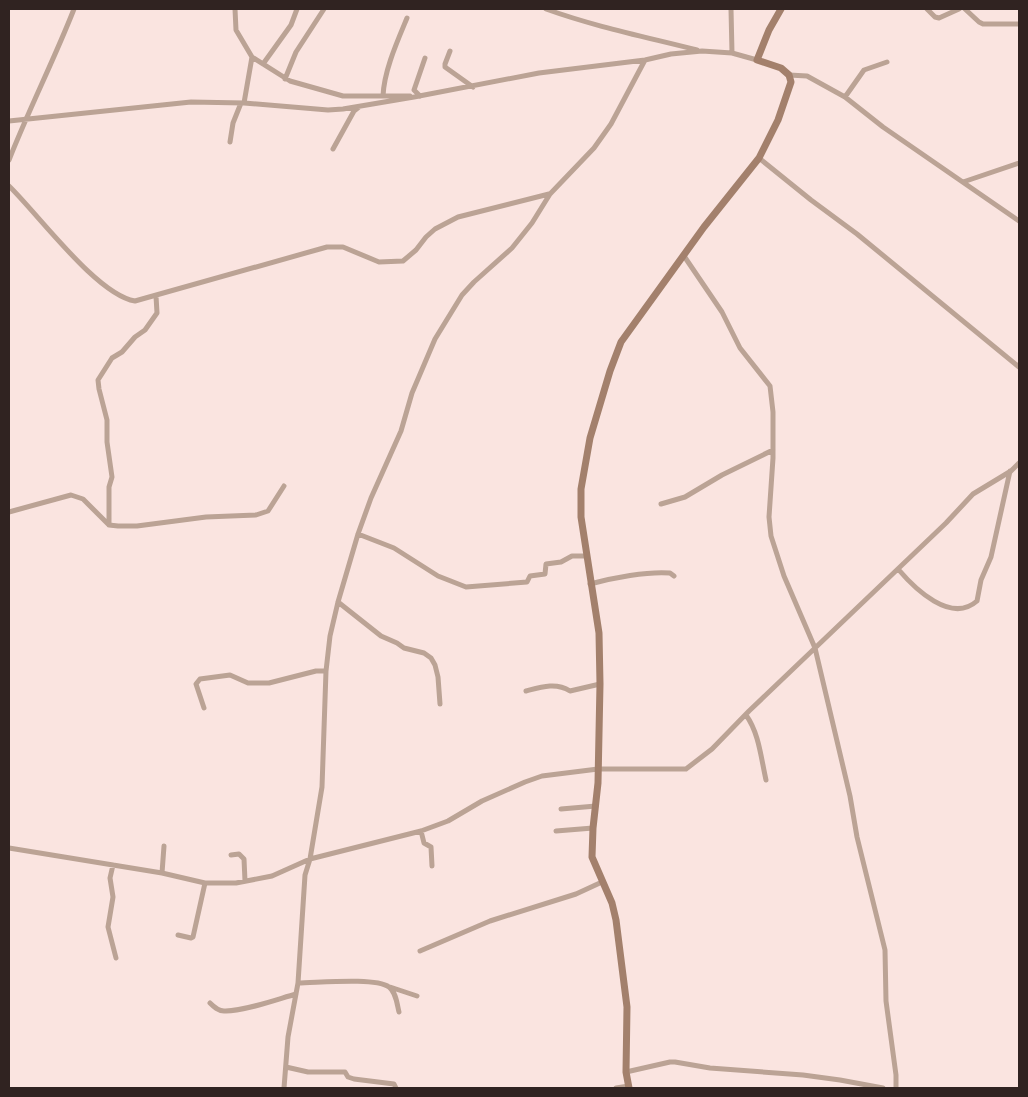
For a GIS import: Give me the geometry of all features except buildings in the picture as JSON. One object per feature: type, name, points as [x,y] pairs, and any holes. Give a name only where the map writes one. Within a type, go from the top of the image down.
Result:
[{"type":"street","points":[[9,160],[25,118],[58,52],[74,9]]},
{"type":"street","points":[[235,9],[236,30],[252,57],[285,78],[303,86],[343,96],[418,97]]},
{"type":"street","points":[[263,64],[291,25],[298,9]]},
{"type":"street","points":[[285,78],[296,52],[324,9]]},
{"type":"street","points":[[546,9],[612,30],[702,51],[732,53],[757,60],[781,68],[789,75],[791,82],[778,120],[759,158],[704,227],[621,342],[610,371],[590,438],[582,490],[582,517],[590,584],[599,633],[600,684],[598,783],[592,857],[612,903],[616,920],[627,1007],[626,1072],[629,1087],[616,1088]]},
{"type":"street","points":[[731,9],[732,53]]},
{"type":"street","points":[[757,60],[769,30],[781,9]]},
{"type":"street","points":[[927,9],[938,18],[959,9]]},
{"type":"street","points":[[965,9],[983,24],[1019,24]]},
{"type":"street","points":[[383,96],[384,85],[396,45],[407,18]]},
{"type":"street","points":[[450,51],[445,67],[472,86]]},
{"type":"street","points":[[9,121],[191,102],[243,103],[328,110],[360,107],[539,73],[702,51]]},
{"type":"street","points":[[230,142],[233,123],[243,103],[252,57]]},
{"type":"street","points":[[418,97],[414,90],[425,58]]},
{"type":"street","points":[[284,1088],[288,1037],[298,983],[305,875],[310,860],[322,787],[326,671],[330,636],[358,534],[371,498],[401,431],[412,393],[435,339],[462,295],[512,248],[532,223],[550,194],[594,148],[611,124],[645,60]]},
{"type":"street","points":[[845,97],[864,70],[887,62]]},
{"type":"street","points":[[789,75],[808,76],[845,97],[883,127],[1019,221]]},
{"type":"street","points":[[333,150],[354,111],[360,107]]},
{"type":"street","points":[[759,158],[857,234],[1019,367]]},
{"type":"street","points":[[963,182],[1019,163]]},
{"type":"street","points":[[9,186],[59,241],[102,284],[135,301],[327,247],[343,247],[379,262],[403,261],[435,229],[458,217],[550,194]]},
{"type":"street","points":[[684,256],[718,305],[740,348],[770,386],[773,412],[769,517],[771,536],[784,576],[815,648],[850,796],[857,837],[886,950],[886,1001],[896,1088]]},
{"type":"street","points":[[109,525],[109,486],[112,477],[107,442],[107,420],[98,380],[112,358],[122,352],[135,337],[145,330],[157,313],[156,296]]},
{"type":"street","points":[[661,504],[685,497],[722,475],[773,450]]},
{"type":"street","points":[[9,848],[162,872],[205,883],[224,884],[272,876],[310,860],[421,831],[448,821],[482,802],[542,776],[598,769],[686,769],[712,749],[974,494],[1011,471],[1019,463]]},
{"type":"street","points":[[898,570],[910,584],[928,599],[953,608],[965,608],[977,601],[981,580],[991,557],[1011,471]]},
{"type":"street","points":[[9,512],[71,495],[84,499],[109,525],[137,526],[206,517],[263,513],[268,511],[284,486]]},
{"type":"street","points":[[358,534],[394,548],[438,576],[466,587],[527,582],[530,576],[545,574],[546,564],[561,562],[572,556],[586,556]]},
{"type":"street","points":[[590,584],[619,577],[656,573],[670,573],[674,576]]},
{"type":"street","points":[[338,602],[381,636],[404,648],[424,653],[431,658],[438,676],[440,704]]},
{"type":"street","points":[[204,708],[196,684],[200,679],[230,675],[248,684],[269,683],[316,671],[326,671]]},
{"type":"street","points":[[526,691],[554,685],[565,687],[570,691],[600,684]]},
{"type":"street","points":[[746,715],[753,724],[756,733],[766,780]]},
{"type":"street","points":[[561,809],[596,806]]},
{"type":"street","points":[[556,831],[593,828]]},
{"type":"street","points":[[421,831],[424,844],[431,847],[432,866]]},
{"type":"street","points":[[162,872],[164,846]]},
{"type":"street","points":[[231,855],[240,854],[244,859],[245,881]]},
{"type":"street","points":[[113,865],[110,878],[113,897],[108,927],[116,958]]},
{"type":"street","points":[[420,951],[490,922],[576,894],[602,882]]},
{"type":"street","points":[[178,936],[191,938],[193,936],[205,883]]},
{"type":"street","points":[[298,983],[361,981],[384,984],[417,996]]},
{"type":"street","points":[[390,987],[399,1012]]},
{"type":"street","points":[[210,1003],[217,1009],[224,1011],[252,1006],[296,994]]},
{"type":"street","points":[[626,1072],[670,1062],[710,1068],[812,1076],[883,1088]]},
{"type":"street","points":[[286,1068],[308,1072],[344,1072],[348,1077],[354,1079],[394,1084],[396,1088]]}]
